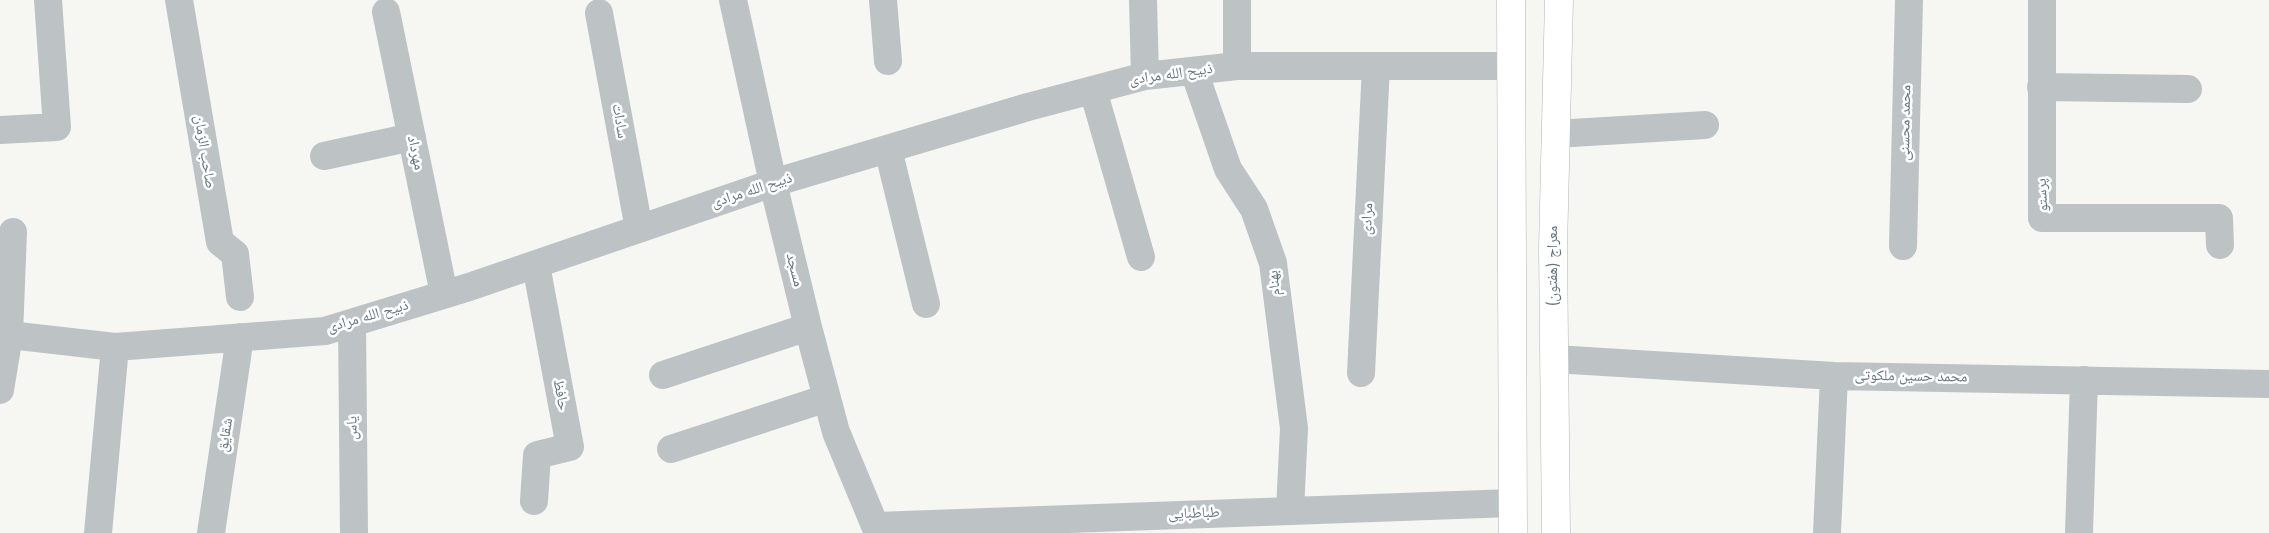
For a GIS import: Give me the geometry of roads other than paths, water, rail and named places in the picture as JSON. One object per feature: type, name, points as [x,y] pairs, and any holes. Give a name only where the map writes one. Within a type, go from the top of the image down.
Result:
[{"type":"main road","points":[[1511,0],[1513,533]]},
{"type":"main road","name":"معراج (هفتون)","points":[[1556,533],[1553,248],[1559,0]]},
{"type":"street","points":[[0,130],[57,128],[48,0]]},
{"type":"street","name":"صاحب الزمان","points":[[179,0],[220,242],[235,254],[240,297]]},
{"type":"street","name":"مسجد","points":[[733,0],[773,183],[836,432],[877,530]]},
{"type":"street","points":[[883,0],[888,61]]},
{"type":"street","points":[[1143,0],[1145,76]]},
{"type":"street","points":[[1236,66],[1238,0]]},
{"type":"street","name":"محمد محسنی","points":[[1903,246],[1909,0]]},
{"type":"street","name":"پرستو","points":[[2042,0],[2042,218],[2219,218],[2220,245]]},
{"type":"street","name":"مهرداد","points":[[386,12],[444,294]]},
{"type":"street","name":"سادات","points":[[600,13],[639,229]]},
{"type":"street","name":"ذبیح الله مرادی","points":[[4,334],[115,346],[324,331],[536,264],[773,183],[1145,76],[1236,66],[1511,66]]},
{"type":"street","name":"مرادی","points":[[1361,373],[1376,66]]},
{"type":"street","name":"بهنام","points":[[1194,70],[1228,169],[1254,209],[1273,263],[1294,428],[1290,511]]},
{"type":"street","points":[[2041,87],[2188,89]]},
{"type":"street","points":[[1093,90],[1142,257]]},
{"type":"street","points":[[1556,134],[1705,124]]},
{"type":"street","points":[[324,156],[412,137]]},
{"type":"street","points":[[888,149],[926,304]]},
{"type":"street","points":[[0,390],[13,232]]},
{"type":"street","name":"حافظ","points":[[534,501],[537,455],[570,447],[536,264]]},
{"type":"street","name":"یاس","points":[[352,323],[354,533]]},
{"type":"street","points":[[663,375],[808,327]]},
{"type":"street","name":"شقایق","points":[[211,533],[240,337]]},
{"type":"street","points":[[98,533],[115,346]]},
{"type":"street","name":"محمد حسین ملکوتی","points":[[1554,359],[1834,376],[2269,384]]},
{"type":"street","points":[[1827,533],[1834,376]]},
{"type":"street","points":[[2079,533],[2084,380]]},
{"type":"street","points":[[671,449],[827,398]]},
{"type":"street","name":"طباطبایی","points":[[877,530],[1512,503]]}]
